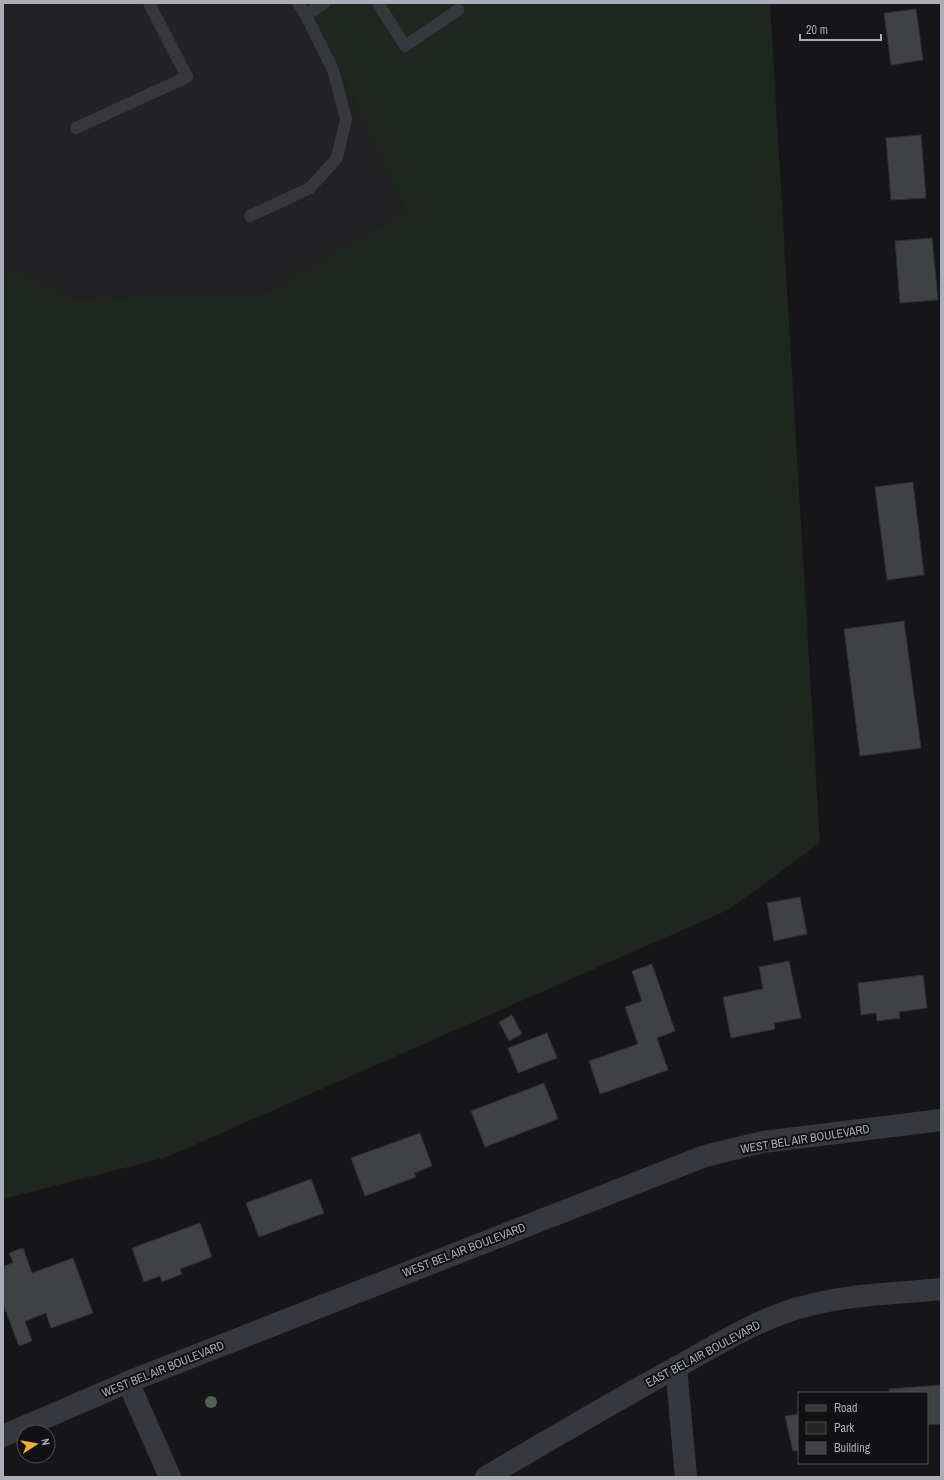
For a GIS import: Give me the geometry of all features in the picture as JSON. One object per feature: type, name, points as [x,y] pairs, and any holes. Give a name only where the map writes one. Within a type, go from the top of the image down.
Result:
[{"type":"street","name":"WEST BEL AIR BOULEVARD","points":[[3,1436],[128,1382],[705,1156],[763,1142],[941,1120]]},
{"type":"street","name":"EAST BEL AIR BOULEVARD","points":[[486,1477],[629,1393],[717,1345],[768,1320],[805,1306],[845,1298],[941,1289]]},
{"type":"street","points":[[676,1367],[686,1477]]},
{"type":"street","points":[[128,1382],[170,1477]]},
{"type":"lane","points":[[76,128],[187,77],[149,3]]},
{"type":"lane","points":[[250,216],[310,188],[337,158],[346,119],[333,70],[306,15],[298,3]]},
{"type":"lane","points":[[306,15],[324,3]]},
{"type":"lane","points":[[378,3],[405,46],[458,10]]},
{"type":"shaded area","points":[[3,3],[307,3],[406,211],[265,292],[72,298],[3,264]]},
{"type":"green space","points":[[307,3],[770,3],[820,843],[728,910],[167,1157],[3,1199],[3,264],[72,298],[265,292],[406,211]]},
{"type":"building","points":[[916,9],[923,60],[891,65],[884,13]]},
{"type":"building","points":[[921,135],[926,198],[891,200],[886,138]]},
{"type":"building","points":[[932,238],[938,300],[900,303],[895,241]]},
{"type":"building","points":[[913,482],[924,575],[887,580],[875,487]]},
{"type":"building","points":[[904,621],[921,748],[860,756],[844,629]]},
{"type":"building","points":[[800,897],[807,934],[774,941],[767,903]]},
{"type":"building","points":[[789,961],[801,1018],[774,1023],[775,1029],[731,1038],[723,997],[763,989],[759,967]]},
{"type":"building","points":[[652,964],[675,1031],[657,1038],[668,1070],[600,1094],[589,1061],[638,1044],[625,1007],[642,1001],[632,971]]},
{"type":"building","points":[[923,975],[927,1008],[899,1012],[900,1018],[877,1021],[876,1013],[861,1015],[858,983]]},
{"type":"building","points":[[512,1015],[522,1034],[509,1041],[499,1022]]},
{"type":"building","points":[[547,1033],[557,1058],[518,1073],[508,1048]]},
{"type":"building","points":[[544,1083],[558,1119],[485,1147],[471,1111]]},
{"type":"building","points":[[420,1133],[432,1166],[414,1173],[416,1177],[365,1196],[351,1158]]},
{"type":"building","points":[[311,1179],[324,1213],[259,1237],[246,1203]]},
{"type":"building","points":[[200,1223],[212,1257],[180,1269],[182,1274],[162,1282],[160,1276],[144,1282],[132,1248]]},
{"type":"building","points":[[23,1248],[32,1273],[73,1258],[93,1313],[51,1328],[46,1313],[25,1321],[32,1341],[19,1346],[3,1304],[3,1270],[5,1269],[4,1266],[13,1263],[9,1253]]},
{"type":"building","points":[[941,1385],[941,1424],[928,1425],[928,1392],[890,1392],[889,1389]]},
{"type":"building","points":[[798,1414],[798,1450],[793,1451],[785,1416]]}]
